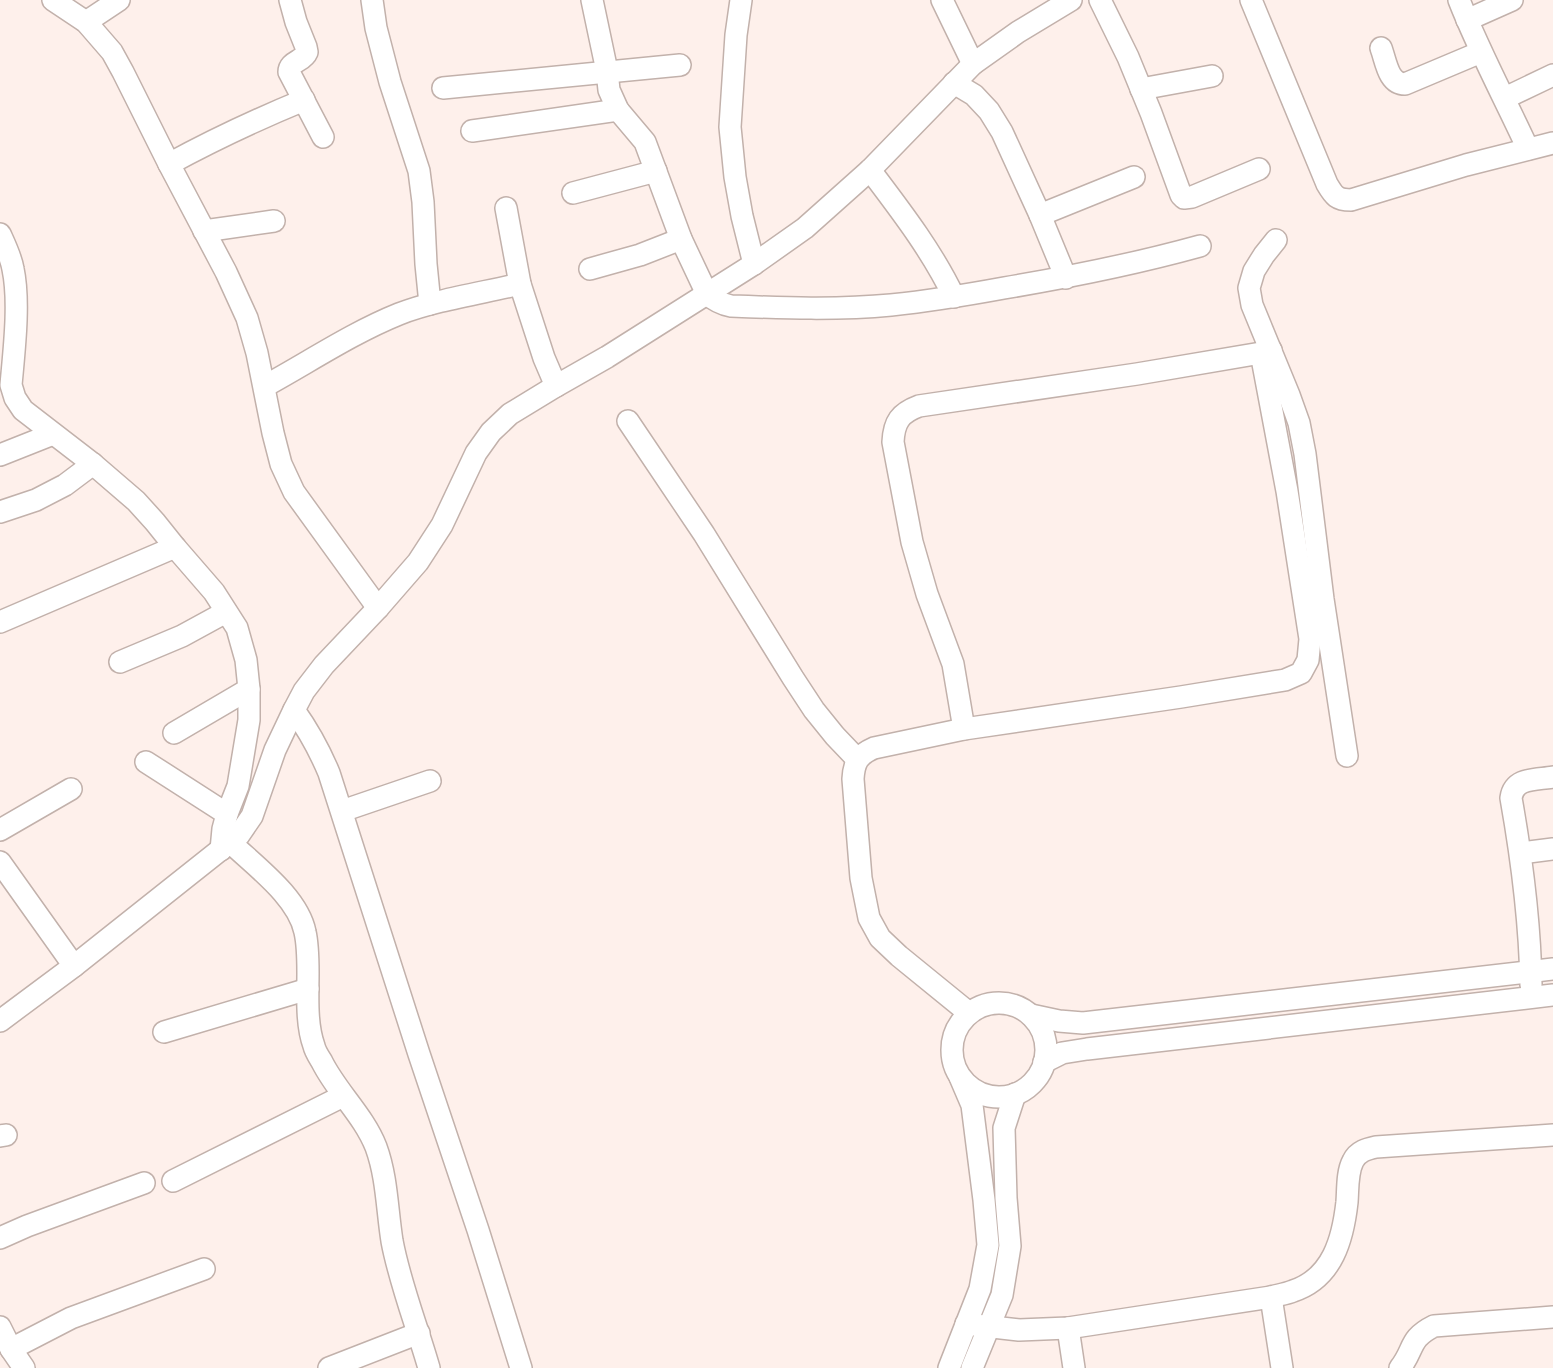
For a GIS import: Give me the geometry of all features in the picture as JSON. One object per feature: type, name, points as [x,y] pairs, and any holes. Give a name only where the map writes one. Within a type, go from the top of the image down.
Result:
[{"type":"street","points":[[53,0],[86,22],[112,52],[123,72],[226,272],[247,318],[257,352],[281,464],[294,492],[378,608]]},
{"type":"street","points":[[86,22],[119,0]]},
{"type":"street","points":[[290,0],[307,52],[302,60],[292,64],[290,72],[323,137]]},
{"type":"street","points":[[372,0],[376,28],[390,82],[419,171],[430,304]]},
{"type":"street","points":[[592,0],[609,90],[618,110],[645,142],[681,238],[707,294],[722,304],[821,309],[890,305],[1066,278],[1200,246]]},
{"type":"street","points":[[741,0],[736,35],[730,127],[735,177],[754,264]]},
{"type":"street","points":[[942,0],[973,64]]},
{"type":"street","points":[[0,1021],[74,966],[239,835],[252,816],[275,750],[304,691],[324,665],[418,562],[442,525],[476,453],[491,432],[510,414],[607,357],[754,264],[806,228],[870,170],[973,64],[1018,32],[1071,0]]},
{"type":"street","points":[[1100,0],[1142,89],[1181,195],[1184,198],[1191,197],[1258,169]]},
{"type":"street","points":[[1251,0],[1327,184],[1333,194],[1341,200],[1351,200],[1528,148],[1553,143]]},
{"type":"street","points":[[1459,0],[1481,52],[1528,148]]},
{"type":"street","points":[[1467,20],[1512,0]]},
{"type":"street","points":[[1381,48],[1392,78],[1400,84],[1405,84],[1481,52]]},
{"type":"street","points":[[443,88],[680,65]]},
{"type":"street","points":[[1505,98],[1553,75]]},
{"type":"street","points":[[1142,89],[1212,76]]},
{"type":"street","points":[[954,83],[974,95],[989,111],[1002,132],[1066,278]]},
{"type":"street","points":[[169,164],[208,142],[304,100]]},
{"type":"street","points":[[472,131],[618,110]]},
{"type":"street","points":[[870,170],[926,246],[954,297]]},
{"type":"street","points":[[573,193],[656,171]]},
{"type":"street","points":[[1040,215],[1134,177]]},
{"type":"street","points":[[506,208],[520,284],[544,358],[556,386]]},
{"type":"street","points":[[204,231],[274,221]]},
{"type":"street","points":[[0,234],[13,269],[16,298],[12,385],[15,398],[23,410],[136,501],[214,592],[237,628],[246,660],[249,720],[238,786],[223,829],[226,846],[277,886],[296,909],[305,930],[308,953],[308,1015],[314,1046],[327,1073],[362,1121],[375,1145],[385,1177],[392,1242],[429,1368]]},
{"type":"street","points":[[590,269],[640,255],[681,238]]},
{"type":"street","points":[[969,1013],[880,938],[869,918],[861,878],[853,779],[857,759],[864,752],[874,748],[964,729],[1285,680],[1301,673],[1308,660],[1310,639],[1266,352],[1252,305],[1250,288],[1254,272],[1276,240]]},
{"type":"street","points":[[264,386],[368,328],[401,313],[430,304],[520,284]]},
{"type":"street","points":[[964,729],[952,664],[927,594],[912,542],[893,442],[894,430],[899,419],[908,410],[919,406],[1137,374],[1266,352]]},
{"type":"street","points":[[1266,352],[1299,423],[1347,756]]},
{"type":"street","points":[[628,421],[704,534],[814,710],[857,759]]},
{"type":"street","points":[[0,455],[53,434]]},
{"type":"street","points":[[0,512],[36,500],[93,465]]},
{"type":"street","points":[[0,622],[175,548]]},
{"type":"street","points":[[120,662],[182,636],[226,612]]},
{"type":"street","points":[[174,733],[249,689]]},
{"type":"street","points":[[294,710],[319,748],[342,811],[521,1368]]},
{"type":"street","points":[[146,762],[227,814]]},
{"type":"street","points":[[1531,998],[1527,909],[1521,854],[1511,798],[1516,784],[1553,777]]},
{"type":"street","points":[[342,811],[430,781]]},
{"type":"street","points":[[0,830],[70,789]]},
{"type":"street","points":[[1521,854],[1553,849]]},
{"type":"street","points":[[0,862],[74,966]]},
{"type":"street","points":[[1031,1015],[1083,1023],[1553,969]]},
{"type":"street","points":[[164,1032],[308,989]]},
{"type":"street","points":[[1044,1062],[1062,1053],[1087,1049],[1553,995]]},
{"type":"street","points":[[949,1368],[980,1289],[988,1245],[972,1105],[960,1077],[952,1056],[953,1040],[958,1025],[969,1013],[980,1006],[996,1002],[1009,1003],[1024,1010],[1041,1028],[1046,1046],[1044,1062],[1039,1075],[1028,1087],[1015,1094],[999,1097],[983,1095],[969,1087],[960,1077]]},
{"type":"street","points":[[972,1368],[1002,1295],[1010,1246],[1004,1128],[1015,1094]]},
{"type":"street","points":[[173,1181],[343,1096]]},
{"type":"street","points":[[966,1324],[1019,1330],[1068,1328],[1295,1291],[1316,1279],[1329,1264],[1339,1244],[1345,1221],[1350,1170],[1354,1159],[1364,1150],[1376,1147],[1553,1135]]},
{"type":"street","points":[[0,1238],[144,1183]]},
{"type":"street","points":[[11,1349],[71,1318],[204,1269]]},
{"type":"street","points":[[1271,1296],[1282,1368]]},
{"type":"street","points":[[1400,1368],[1414,1340],[1434,1326],[1553,1317]]},
{"type":"street","points":[[0,1327],[24,1368]]},
{"type":"street","points":[[1068,1328],[1074,1368]]},
{"type":"street","points":[[329,1368],[419,1333]]}]
